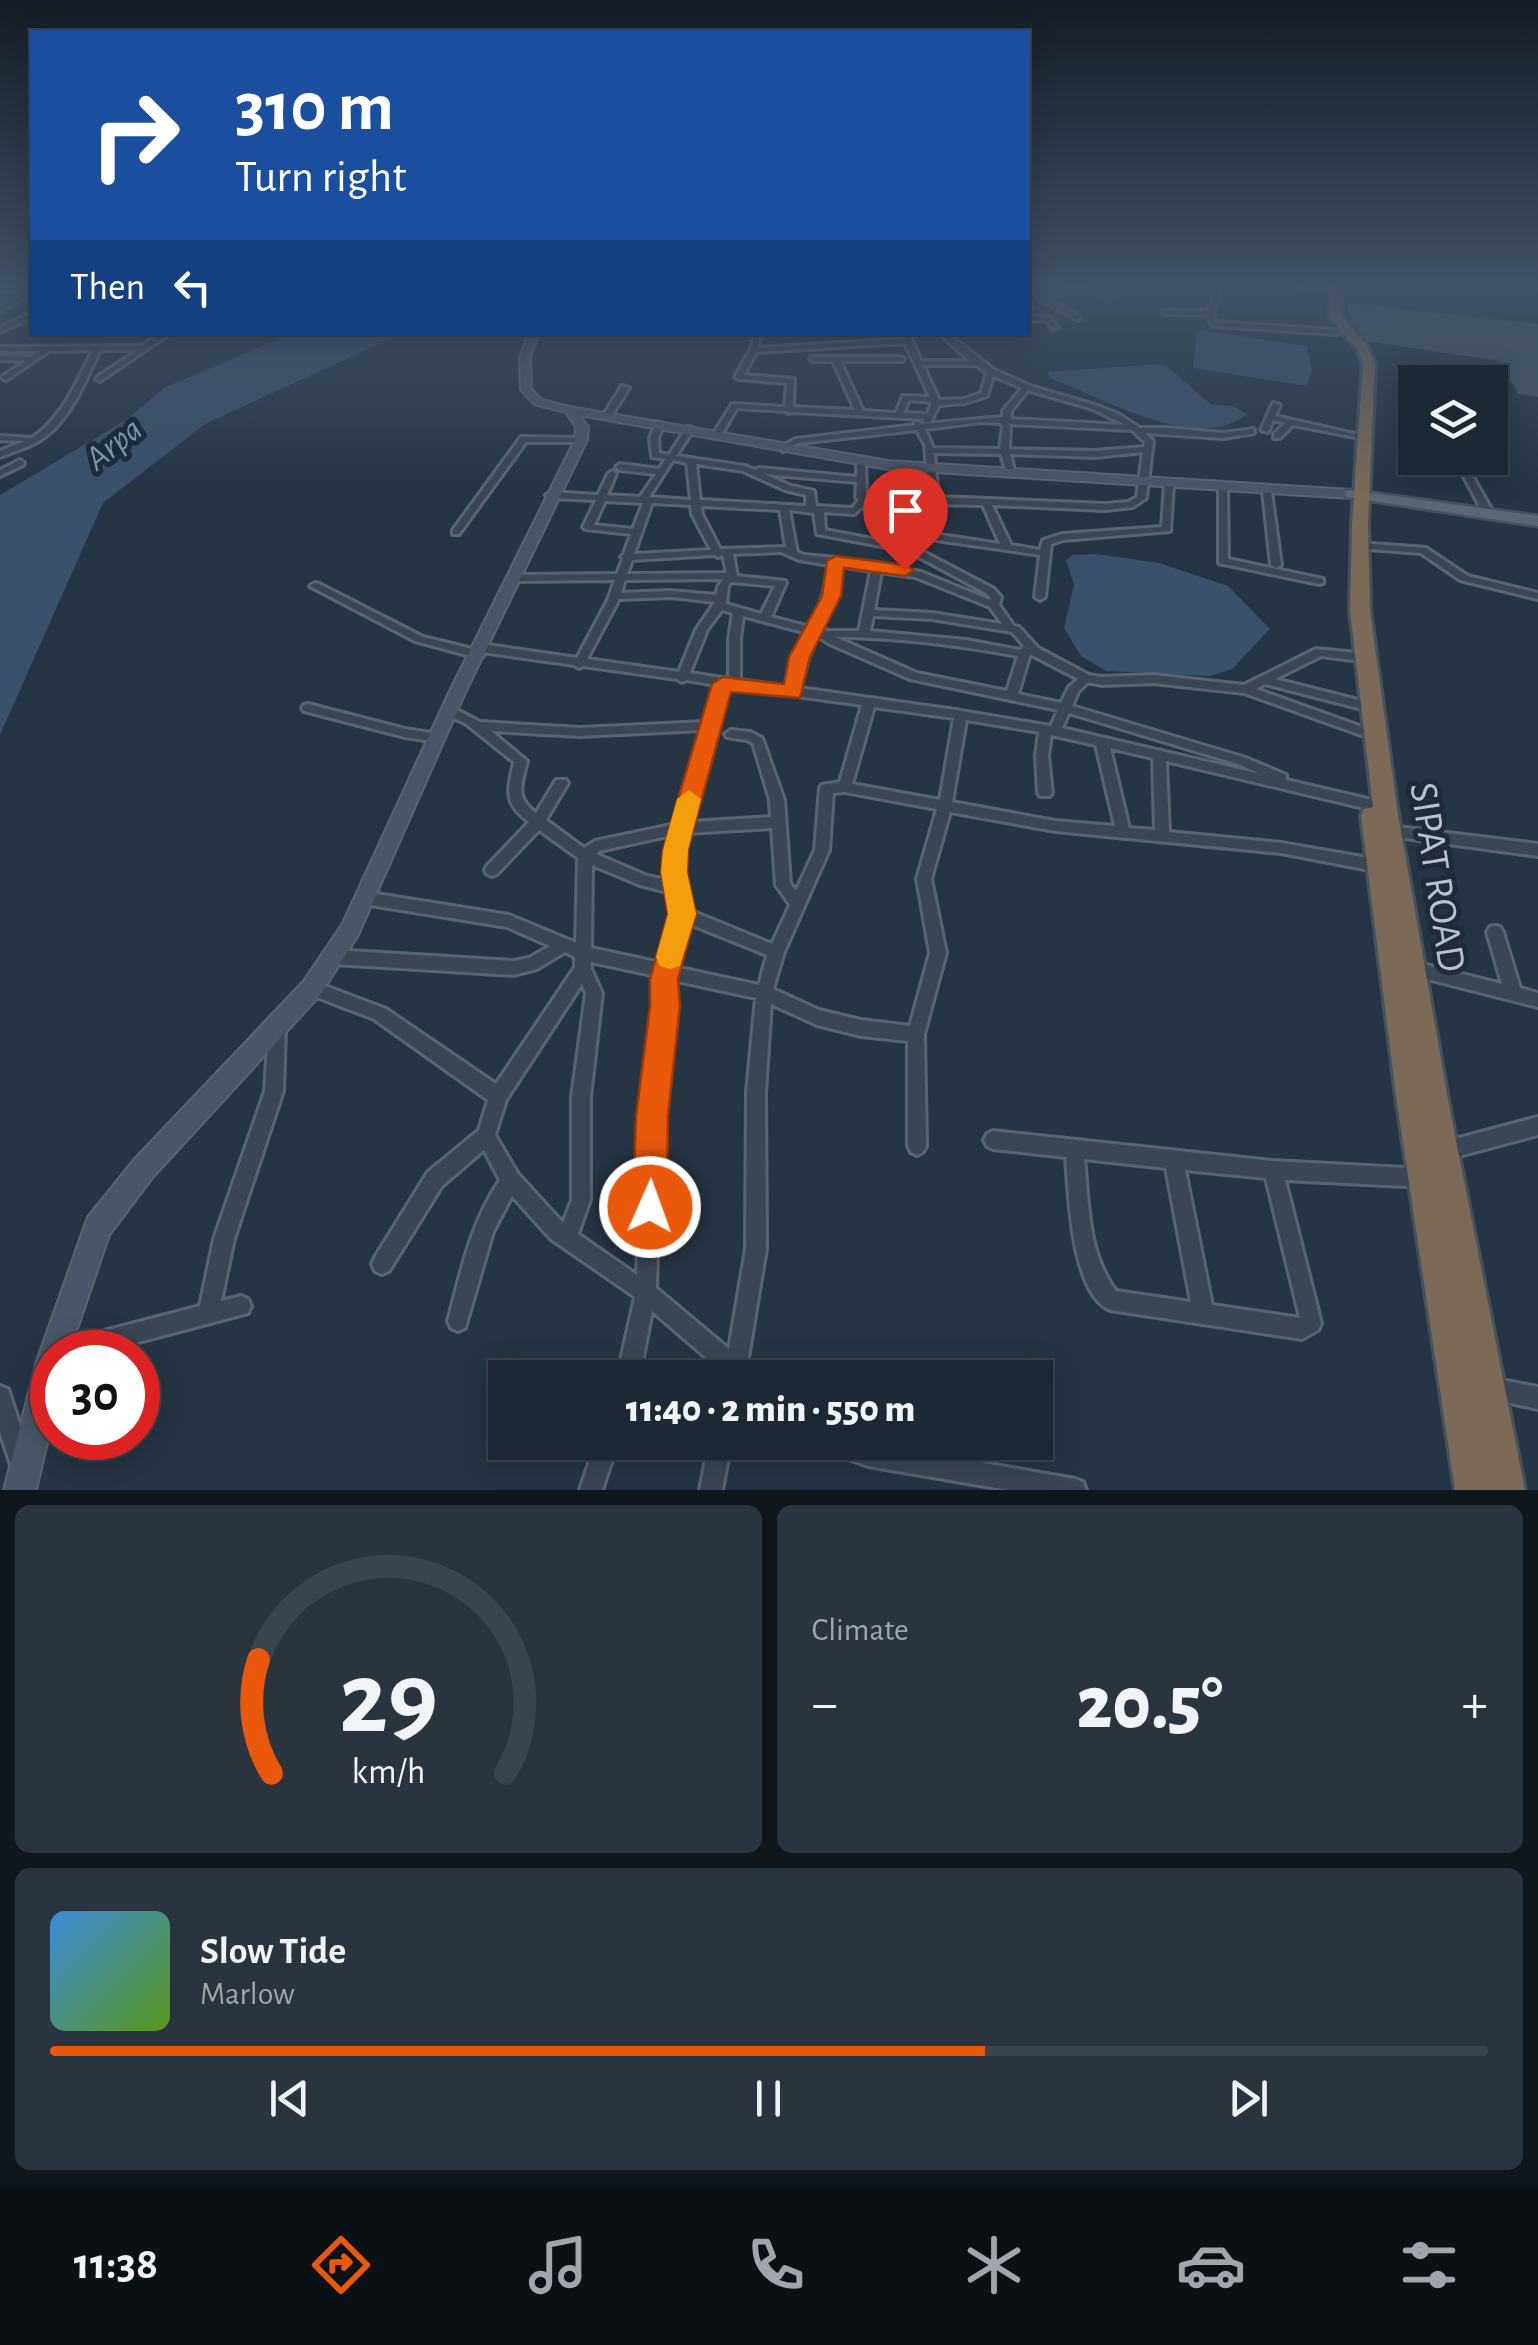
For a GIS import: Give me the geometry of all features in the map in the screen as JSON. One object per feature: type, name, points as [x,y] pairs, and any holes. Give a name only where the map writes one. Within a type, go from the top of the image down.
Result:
[{"type":"highway","name":"SIPAT ROAD","points":[[1354,353],[1359,358],[1355,435],[1360,610],[1382,814],[1380,866],[1476,1490]]},
{"type":"highway","name":"SIPAT ROAD","points":[[1364,353],[1369,364],[1345,573],[1359,717],[1414,968],[1442,1152],[1504,1490]]},
{"type":"main road","points":[[1356,494],[1538,521]]},
{"type":"street","points":[[6,378],[41,353]]},
{"type":"street","points":[[0,454],[36,440],[49,430],[73,396],[91,353]]},
{"type":"street","points":[[100,379],[138,353]]},
{"type":"street","points":[[527,353],[526,390],[538,402],[860,461],[1356,494]]},
{"type":"street","points":[[752,353],[739,377],[775,375],[791,381],[789,411]]},
{"type":"street","points":[[859,353],[861,358]]},
{"type":"street","points":[[913,353],[935,401]]},
{"type":"street","points":[[552,495],[815,512],[854,511],[864,501],[1082,507],[1136,503],[1146,482],[1149,441],[1114,416],[1026,388],[991,372],[967,353]]},
{"type":"street","points":[[0,358],[30,358]]},
{"type":"street","points":[[835,358],[860,412]]},
{"type":"street","points":[[814,360],[900,359]]},
{"type":"street","points":[[918,363],[980,363]]},
{"type":"street","points":[[0,368],[15,369]]},
{"type":"street","points":[[899,414],[906,398],[965,401],[989,392],[991,372]]},
{"type":"street","points":[[607,416],[625,388]]},
{"type":"street","points":[[1008,390],[1026,388]]},
{"type":"street","points":[[1010,470],[1004,419],[1026,388]]},
{"type":"street","points":[[934,500],[925,421],[935,401]]},
{"type":"street","points":[[1265,430],[1276,404]]},
{"type":"street","points":[[718,433],[735,406],[899,414],[925,421]]},
{"type":"street","points":[[66,1330],[98,1227],[143,1169],[312,988],[334,956],[581,440],[582,427],[570,410]]},
{"type":"street","points":[[1277,436],[1296,423],[1302,411]]},
{"type":"street","points":[[1273,418],[1355,435]]},
{"type":"street","points":[[784,448],[796,441],[925,421],[1004,419],[1234,435],[1251,431]]},
{"type":"street","points":[[660,424],[652,451],[670,458],[752,471],[861,480]]},
{"type":"street","points":[[579,664],[614,596],[646,501],[690,429]]},
{"type":"street","points":[[0,438],[36,440]]},
{"type":"street","points":[[456,532],[524,439],[581,440]]},
{"type":"street","points":[[929,450],[1096,454],[1148,449]]},
{"type":"street","points":[[860,461],[864,501]]},
{"type":"street","points":[[682,678],[702,628],[720,603],[731,577],[723,554],[700,524],[691,462]]},
{"type":"street","points":[[0,472],[20,463]]},
{"type":"street","points":[[635,532],[588,527],[616,470],[663,472]]},
{"type":"street","points":[[752,471],[811,493],[820,532],[921,552],[994,594],[994,605]]},
{"type":"street","points":[[1467,475],[1489,514]]},
{"type":"street","points":[[1040,596],[1046,542],[1167,529],[1169,484]]},
{"type":"street","points":[[1223,488],[1224,561],[1318,581]]},
{"type":"street","points":[[1267,491],[1276,565]]},
{"type":"street","points":[[876,541],[884,502]]},
{"type":"street","points":[[986,502],[1007,548]]},
{"type":"street","points":[[1082,507],[1100,534]]},
{"type":"street","points":[[784,508],[792,552]]},
{"type":"street","points":[[881,529],[1044,553]]},
{"type":"street","points":[[864,634],[882,566],[894,545]]},
{"type":"street","points":[[1359,546],[1423,550],[1464,578],[1538,596]]},
{"type":"street","points":[[626,558],[772,549],[802,558],[882,566],[917,574],[994,605],[1010,628]]},
{"type":"street","points":[[793,693],[800,657],[818,630],[831,596],[836,561]]},
{"type":"street","points":[[516,578],[731,577],[781,582],[765,618]]},
{"type":"street","points":[[316,586],[419,639],[479,651],[961,714],[1050,730],[1538,850]]},
{"type":"street","points":[[614,596],[671,594],[818,630],[1026,650],[1086,678],[1245,689],[1359,717]]},
{"type":"street","points":[[632,1360],[646,1292],[652,1116],[666,972],[682,914],[676,888],[675,850],[709,726],[728,684],[737,648],[733,634],[739,612]]},
{"type":"street","points":[[870,614],[932,616],[1018,631],[1026,650],[1012,694]]},
{"type":"street","points":[[818,630],[914,676],[1063,707],[1242,761],[1305,790]]},
{"type":"street","points":[[1245,689],[1268,681],[1320,652],[1352,656]]},
{"type":"street","points":[[1045,792],[1042,756],[1050,730],[1072,690],[1086,678]]},
{"type":"street","points":[[1268,681],[1359,717]]},
{"type":"street","points":[[845,787],[869,702]]},
{"type":"street","points":[[308,708],[382,724],[410,736],[436,738]]},
{"type":"street","points":[[449,711],[521,761],[514,799],[538,822],[584,856],[645,881],[676,888]]},
{"type":"street","points":[[917,1146],[916,1034],[938,953],[924,879],[945,806],[961,714]]},
{"type":"street","points":[[475,726],[580,732],[709,726]]},
{"type":"street","points":[[730,734],[758,741],[775,788],[782,878],[798,905]]},
{"type":"street","points":[[1102,742],[1124,833]]},
{"type":"street","points":[[1159,756],[1162,837]]},
{"type":"street","points":[[492,870],[538,822],[561,783]]},
{"type":"street","points":[[741,1360],[756,1248],[756,1092],[764,993],[776,952],[822,850],[825,792],[830,786],[1055,826],[1281,848],[1380,866]]},
{"type":"street","points":[[567,1238],[581,1200],[581,1097],[594,993],[585,962],[584,856],[595,846],[682,828],[780,822]]},
{"type":"street","points":[[364,898],[508,921],[564,945],[585,962],[666,972],[764,993],[817,1017],[860,1028],[916,1034]]},
{"type":"street","points":[[682,914],[776,952]]},
{"type":"street","points":[[1495,932],[1513,994]]},
{"type":"street","points":[[334,956],[514,968],[532,964],[564,945]]},
{"type":"street","points":[[382,1264],[436,1179],[486,1136],[498,1096],[585,962]]},
{"type":"street","points":[[1414,968],[1538,1000]]},
{"type":"street","points":[[312,988],[380,1014],[498,1096]]},
{"type":"street","points":[[208,1315],[224,1239],[274,1091],[277,1025]]},
{"type":"street","points":[[1442,1152],[1538,1126]]},
{"type":"street","points":[[486,1136],[511,1181],[567,1238],[646,1292],[723,1360]]},
{"type":"street","points":[[993,1140],[1274,1170],[1426,1178]]},
{"type":"street","points":[[1074,1150],[1088,1262],[1100,1289],[1120,1304],[1302,1329],[1311,1322],[1274,1170]]},
{"type":"street","points":[[1174,1159],[1203,1313]]},
{"type":"street","points":[[458,1322],[482,1228],[492,1206],[511,1181]]},
{"type":"street","points":[[148,1330],[240,1306]]},
{"type":"street","points":[[1456,1377],[1483,1388],[1538,1398]]},
{"type":"street","points":[[0,1397],[21,1479]]},
{"type":"street","points":[[21,1479],[30,1445]]},
{"type":"street","points":[[591,1490],[600,1460]]},
{"type":"street","points":[[711,1490],[717,1460]]},
{"type":"street","points":[[898,1460],[1075,1490]]},
{"type":"water","name":"Arpa","points":[[247,353],[360,353],[205,424],[103,503],[0,735],[0,495],[126,420],[164,388]]},
{"type":"water","points":[[1195,353],[1308,353],[1312,371],[1307,386],[1193,368]]},
{"type":"water","points":[[1166,366],[1211,404],[1232,406],[1248,414],[1227,425],[1177,426],[1124,409],[1052,379],[1047,372]]},
{"type":"water","points":[[1095,554],[1159,563],[1228,586],[1270,629],[1232,669],[1210,676],[1106,671],[1081,656],[1064,628],[1074,585],[1066,560],[1073,555]]},
{"type":"building","points":[[1443,353],[1538,353],[1538,397],[1518,394],[1508,377],[1508,365],[1499,361]]},
{"type":"slow traffic","points":[[670,957],[682,914],[674,872],[675,850],[689,799]]},
{"type":"route","points":[[650,1207],[652,1116],[665,1006],[664,979],[682,914],[674,872],[675,850],[723,684],[793,693],[800,657],[831,596],[836,561],[905,570]]}]
